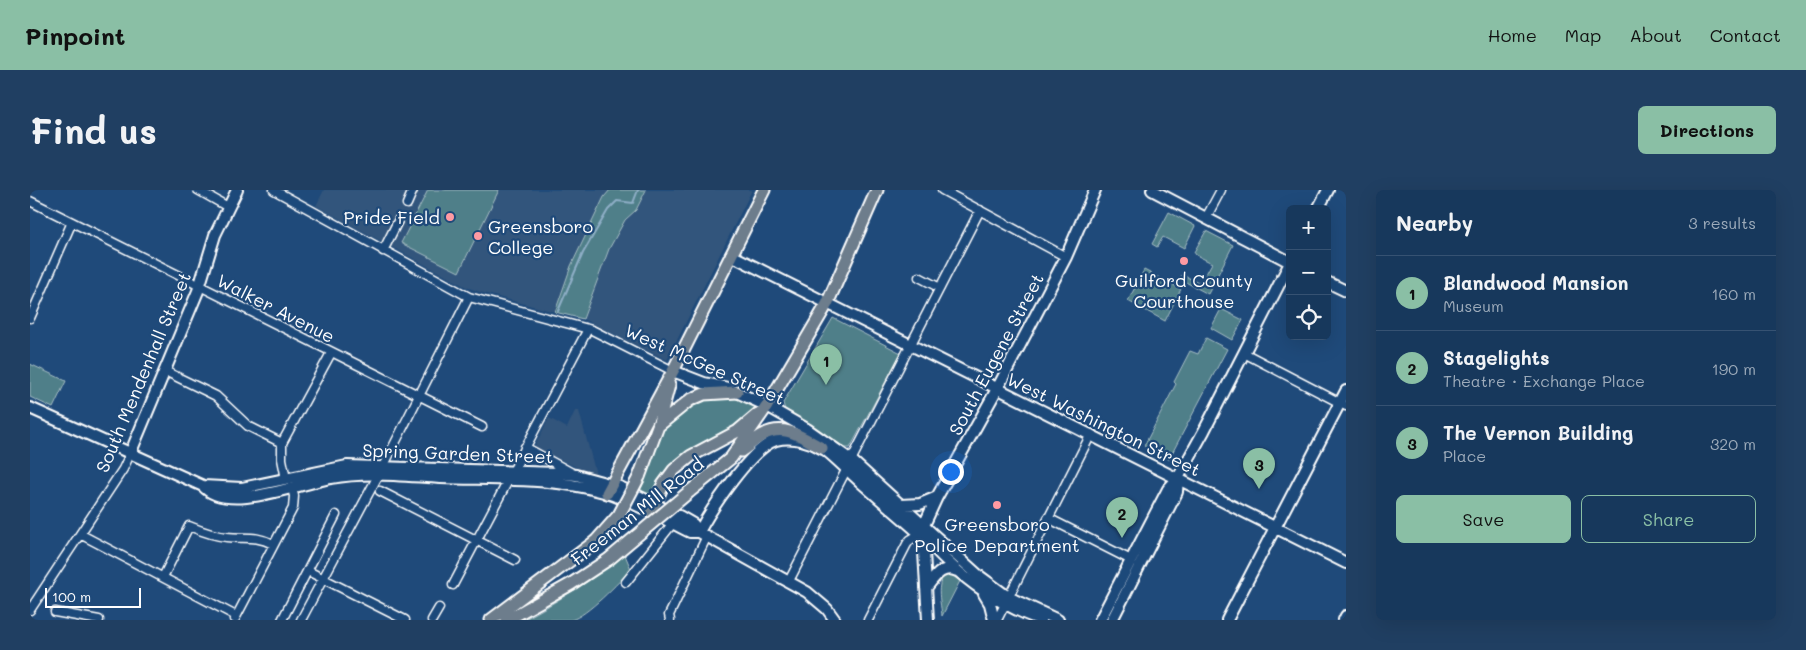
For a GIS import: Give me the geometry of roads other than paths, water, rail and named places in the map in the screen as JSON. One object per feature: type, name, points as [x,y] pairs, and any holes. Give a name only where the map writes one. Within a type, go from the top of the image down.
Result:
[{"type":"main road","points":[[609,489],[673,371],[764,190]]},
{"type":"main road","points":[[653,508],[663,485],[674,470],[691,456],[738,431],[767,406],[827,304],[877,190]]},
{"type":"main road","name":"Freeman Mill Road","points":[[491,620],[596,541],[619,514],[639,477],[658,426],[673,371]]},
{"type":"main road","points":[[658,426],[690,400],[704,394],[737,392]]},
{"type":"main road","name":"Freeman Mill Road","points":[[507,620],[571,584],[609,559],[731,458],[767,406]]},
{"type":"main road","points":[[731,458],[764,434],[775,430],[794,432],[822,448]]},
{"type":"street","points":[[198,190],[228,206]]},
{"type":"street","name":"South Mendenhall Street","points":[[31,610],[123,468],[130,454],[200,286],[215,235],[237,190]]},
{"type":"street","name":"West McGee Street","points":[[274,190],[469,297],[588,329],[696,381],[728,388],[767,406],[807,429],[1006,601],[1058,620]]},
{"type":"street","points":[[406,204],[413,190]]},
{"type":"street","points":[[942,190],[1066,257]]},
{"type":"street","name":"South Eugene Street","points":[[922,529],[937,497],[997,389],[1066,257],[1095,190]]},
{"type":"street","points":[[1152,190],[1286,261]]},
{"type":"street","points":[[1206,218],[1220,190]]},
{"type":"street","points":[[1320,205],[1328,190]]},
{"type":"street","name":"Walker Avenue","points":[[30,201],[482,428]]},
{"type":"street","points":[[790,581],[980,210]]},
{"type":"street","points":[[383,251],[399,219]]},
{"type":"street","points":[[30,318],[72,222]]},
{"type":"street","name":"West Washington Street","points":[[731,255],[1346,562]]},
{"type":"street","points":[[1100,620],[1168,489],[1178,478],[1286,271]]},
{"type":"street","points":[[919,277],[940,288]]},
{"type":"street","points":[[1331,284],[1346,292]]},
{"type":"street","points":[[301,620],[381,471],[469,297]]},
{"type":"street","points":[[453,586],[588,329]]},
{"type":"street","points":[[80,534],[235,618],[292,508],[294,496],[282,459],[282,443],[331,352]]},
{"type":"street","points":[[1244,352],[1343,405]]},
{"type":"street","points":[[165,371],[216,396],[248,426],[282,443]]},
{"type":"street","points":[[1227,620],[1343,405],[1346,392]]},
{"type":"street","name":"Spring Garden Street","points":[[30,408],[203,486],[215,494],[243,497],[257,496],[289,483],[381,471],[513,471],[576,475],[693,524],[703,534],[790,581],[817,600],[836,620]]},
{"type":"street","points":[[996,620],[1091,434]]},
{"type":"street","points":[[670,620],[669,614],[703,534],[708,514],[728,486],[757,452],[777,440],[787,439],[822,448]]},
{"type":"street","points":[[525,447],[576,475]]},
{"type":"street","name":"West McGee Street","points":[[822,448],[901,505],[959,572],[982,590],[1041,620]]},
{"type":"street","name":"Spring Garden Street","points":[[381,471],[566,484],[609,489]]},
{"type":"street","points":[[1112,620],[1177,492],[1178,478]]},
{"type":"street","points":[[380,491],[515,560]]},
{"type":"street","points":[[901,505],[920,504],[937,497]]},
{"type":"street","name":"Spring Garden Street","points":[[653,508],[673,524],[690,532],[703,534]]},
{"type":"street","points":[[282,620],[336,515]]},
{"type":"street","points":[[1048,518],[1131,560]]},
{"type":"street","points":[[626,582],[673,524]]},
{"type":"street","points":[[163,578],[189,526],[210,534],[226,537],[260,538],[273,544]]},
{"type":"street","points":[[922,529],[928,620]]},
{"type":"street","points":[[868,620],[906,544],[922,529]]},
{"type":"street","points":[[926,588],[943,570],[948,568],[959,572]]},
{"type":"street","points":[[308,571],[405,620]]},
{"type":"street","points":[[982,590],[996,620]]},
{"type":"street","points":[[432,620],[439,608]]},
{"type":"street","points":[[55,612],[98,620]]},
{"type":"street","points":[[1344,620],[1346,616]]},
{"type":"waterway","points":[[558,311],[583,253],[608,210],[617,201],[633,203],[638,190]]},
{"type":"place","name":"Pride Field","points":[[450,217]]},
{"type":"place","name":"Greensboro College","points":[[478,236]]},
{"type":"place","name":"Guilford County Courthouse","points":[[1184,261]]},
{"type":"place","name":"Blandwood Mansion","points":[[826,385]]},
{"type":"place","name":"The Vernon Building","points":[[1259,489]]},
{"type":"place","name":"Greensboro Police Department","points":[[997,505]]},
{"type":"place","name":"Stagelights","points":[[1122,538]]}]
